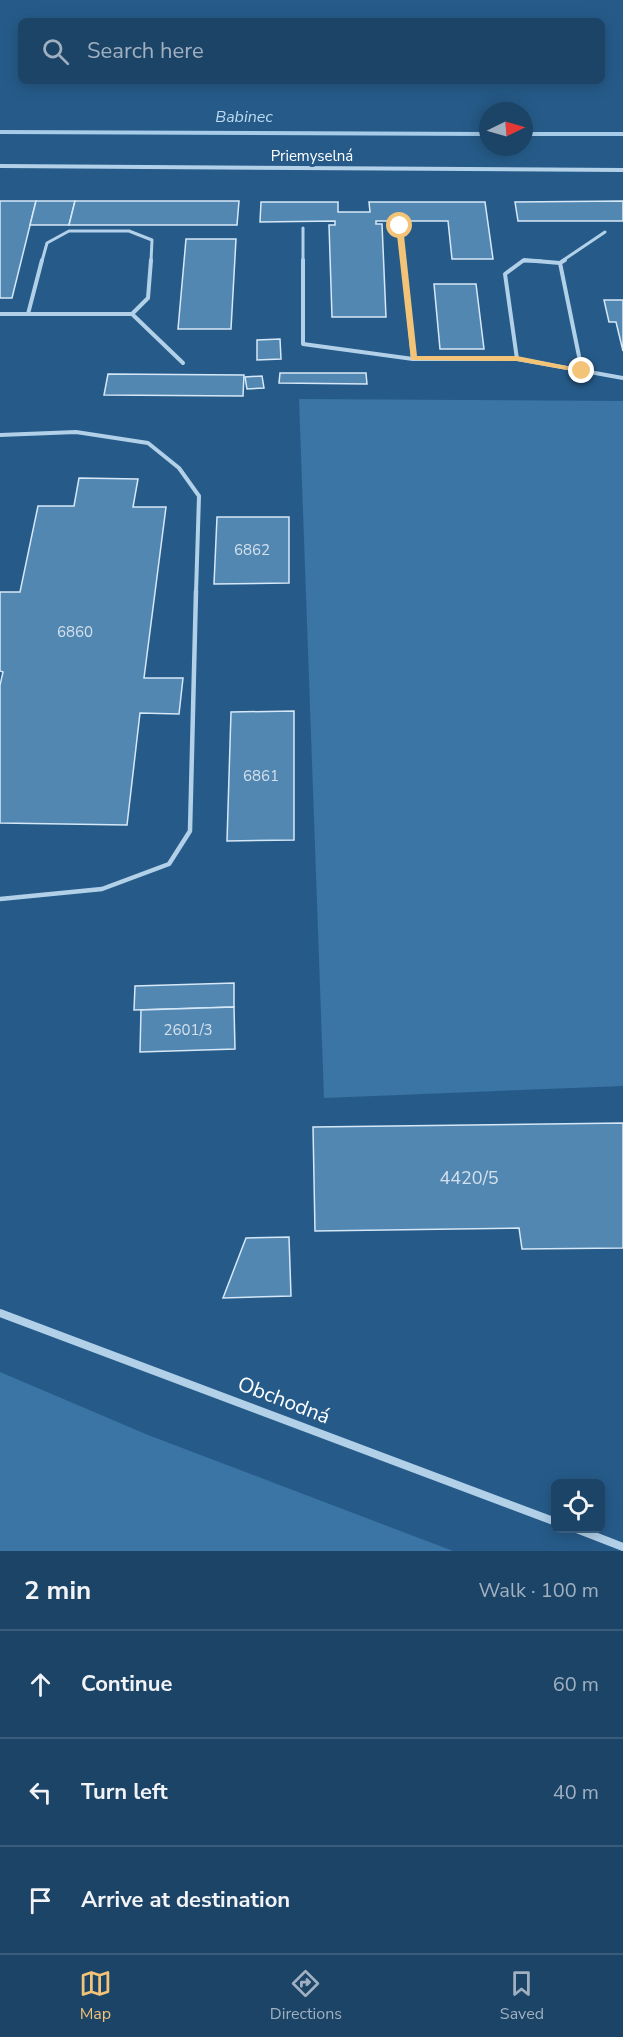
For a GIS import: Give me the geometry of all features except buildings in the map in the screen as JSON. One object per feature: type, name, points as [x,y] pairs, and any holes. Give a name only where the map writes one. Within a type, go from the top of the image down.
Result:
[{"type":"street","name":"Priemyselná","points":[[0,165],[623,170]]},
{"type":"street","name":"Obchodná","points":[[0,1313],[551,1520]]},
{"type":"street","points":[[587,1533],[623,1547]]},
{"type":"lane","points":[[400,226],[413,359]]},
{"type":"lane","points":[[303,228],[303,344],[413,359],[517,359],[623,378]]},
{"type":"lane","points":[[28,314],[47,243],[69,231],[129,231],[152,240],[148,298],[132,314]]},
{"type":"lane","points":[[517,359],[505,274],[524,260],[560,263],[605,232]]},
{"type":"lane","points":[[560,263],[582,371]]},
{"type":"lane","points":[[0,314],[132,314],[183,363]]},
{"type":"lane","points":[[0,435],[76,432],[148,443],[179,468],[199,496],[190,831],[169,864],[102,889],[0,899]]},
{"type":"shaded area","points":[[299,399],[623,401],[623,1086],[324,1098]]},
{"type":"shaded area","points":[[0,1372],[148,1435],[453,1551],[0,1551]]},
{"type":"waterway","name":"Babinec","points":[[0,132],[479,134]]},
{"type":"waterway","name":"Babinec","points":[[533,134],[623,134]]},
{"type":"route","points":[[400,226],[413,359],[517,359],[582,371]]}]
